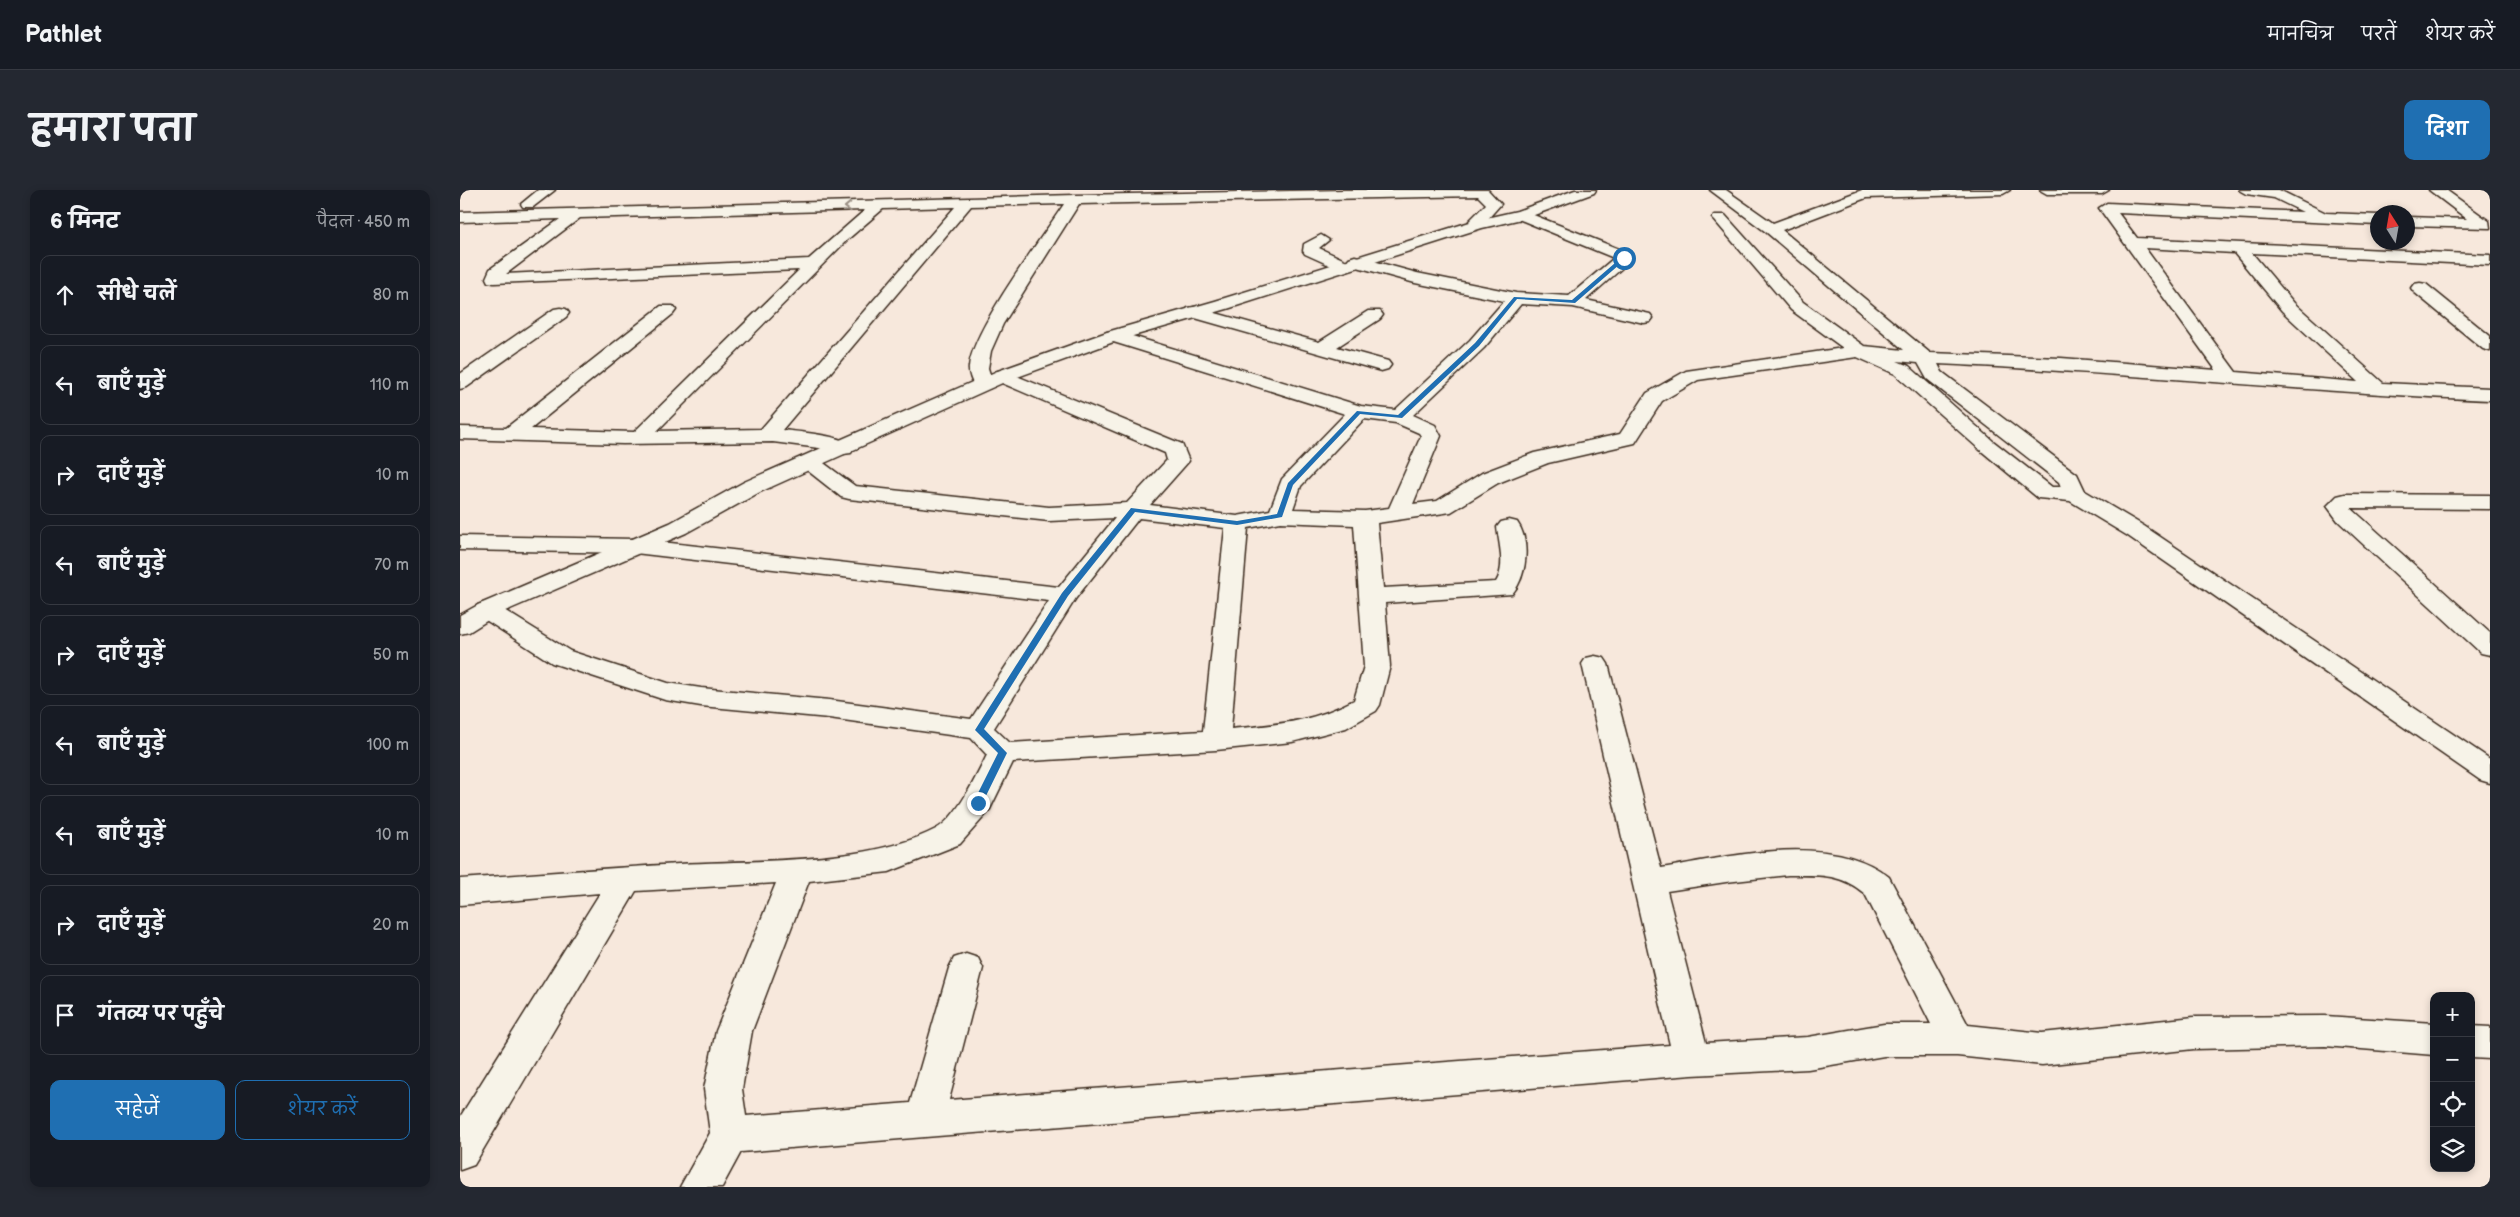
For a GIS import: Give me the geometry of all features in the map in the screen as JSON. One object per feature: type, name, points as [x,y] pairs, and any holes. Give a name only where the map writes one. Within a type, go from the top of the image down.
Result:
[{"type":"street","points":[[528,204],[548,190]]},
{"type":"street","points":[[460,217],[577,213],[884,196],[1208,190]]},
{"type":"street","points":[[460,206],[783,195],[884,196],[966,202],[1488,190]]},
{"type":"street","points":[[460,626],[487,610],[678,528],[752,487],[992,380],[1113,336],[1478,224],[1521,215],[1589,190]]},
{"type":"street","points":[[1717,190],[1771,229],[1925,358],[1934,375],[2069,479],[2076,495]]},
{"type":"street","points":[[1771,229],[1861,192],[2003,190]]},
{"type":"street","points":[[2047,190],[2102,190]]},
{"type":"street","points":[[2246,190],[2277,194],[2322,217],[2359,253]]},
{"type":"street","points":[[2436,190],[2487,226]]},
{"type":"street","points":[[1454,191],[1482,192],[1494,204],[1477,221],[1478,224]]},
{"type":"street","points":[[639,438],[884,196]]},
{"type":"street","points":[[979,730],[1065,595],[1133,510],[1178,461],[1174,449],[992,380],[978,368],[982,351],[994,324],[1075,199]]},
{"type":"street","points":[[765,437],[966,202]]},
{"type":"street","points":[[2231,378],[2107,208],[2370,220]]},
{"type":"street","points":[[577,213],[496,273],[494,278],[814,264]]},
{"type":"street","points":[[1521,215],[1623,256],[1624,258],[1573,302]]},
{"type":"street","points":[[1720,218],[1797,306],[1859,351],[1902,370],[1986,445],[2046,493],[2076,495],[2136,531],[2490,773]]},
{"type":"street","points":[[2415,222],[2487,226]]},
{"type":"street","points":[[1321,240],[1310,247],[1311,251],[1348,263],[1516,298],[1573,302],[1644,318]]},
{"type":"street","points":[[2132,243],[2240,250],[2359,253],[2490,260]]},
{"type":"street","points":[[2240,250],[2288,307],[2378,389]]},
{"type":"street","points":[[2420,288],[2490,345]]},
{"type":"street","points":[[1400,417],[1477,344],[1516,298]]},
{"type":"street","points":[[512,434],[667,310]]},
{"type":"street","points":[[1194,312],[1381,365]]},
{"type":"street","points":[[460,383],[560,313]]},
{"type":"street","points":[[1322,348],[1374,315]]},
{"type":"street","points":[[1113,336],[1359,412],[1400,417],[1428,429],[1430,436],[1398,514]]},
{"type":"street","points":[[809,463],[849,492],[1049,514],[1133,510],[1237,523],[1280,515],[1365,518],[1442,506],[1490,478],[1542,458],[1628,439],[1654,397],[1693,375],[1859,351],[1925,358],[2061,364],[2378,389],[2489,395]]},
{"type":"street","points":[[1280,515],[1290,484],[1359,412]]},
{"type":"street","points":[[460,433],[639,438],[765,437],[822,441],[843,448]]},
{"type":"street","points":[[2490,520],[2480,502],[2345,500],[2338,506],[2346,516],[2490,647]]},
{"type":"street","points":[[487,610],[561,657],[665,690],[701,697],[829,709],[979,730],[1003,753],[1216,740],[1301,730],[1336,721],[1366,706],[1377,666],[1365,518]]},
{"type":"street","points":[[1216,740],[1237,523]]},
{"type":"street","points":[[1370,596],[1504,589],[1511,583],[1513,572],[1509,527]]},
{"type":"street","points":[[460,543],[635,546],[1065,595]]},
{"type":"street","points":[[1595,664],[1692,1059]]},
{"type":"street","points":[[460,892],[626,879],[797,870],[889,860],[949,836],[978,803],[1003,753]]},
{"type":"street","points":[[1648,882],[1792,863],[1834,865],[1861,873],[1877,886],[1957,1040]]},
{"type":"street","points":[[700,1187],[730,1135],[723,1089],[734,1031],[797,870]]},
{"type":"street","points":[[460,1152],[626,879]]},
{"type":"street","points":[[925,1120],[966,968]]},
{"type":"street","points":[[730,1135],[1692,1059],[1741,1058],[1808,1053],[1884,1040],[1957,1040],[2042,1049],[2194,1033],[2325,1031],[2430,1039]]},
{"type":"street","points":[[2475,1042],[2490,1043]]},
{"type":"route","points":[[978,803],[1003,753],[979,730],[1065,595],[1133,510],[1237,523],[1280,515],[1290,484],[1359,412],[1400,417],[1477,344],[1516,298],[1573,302],[1624,258]]}]
